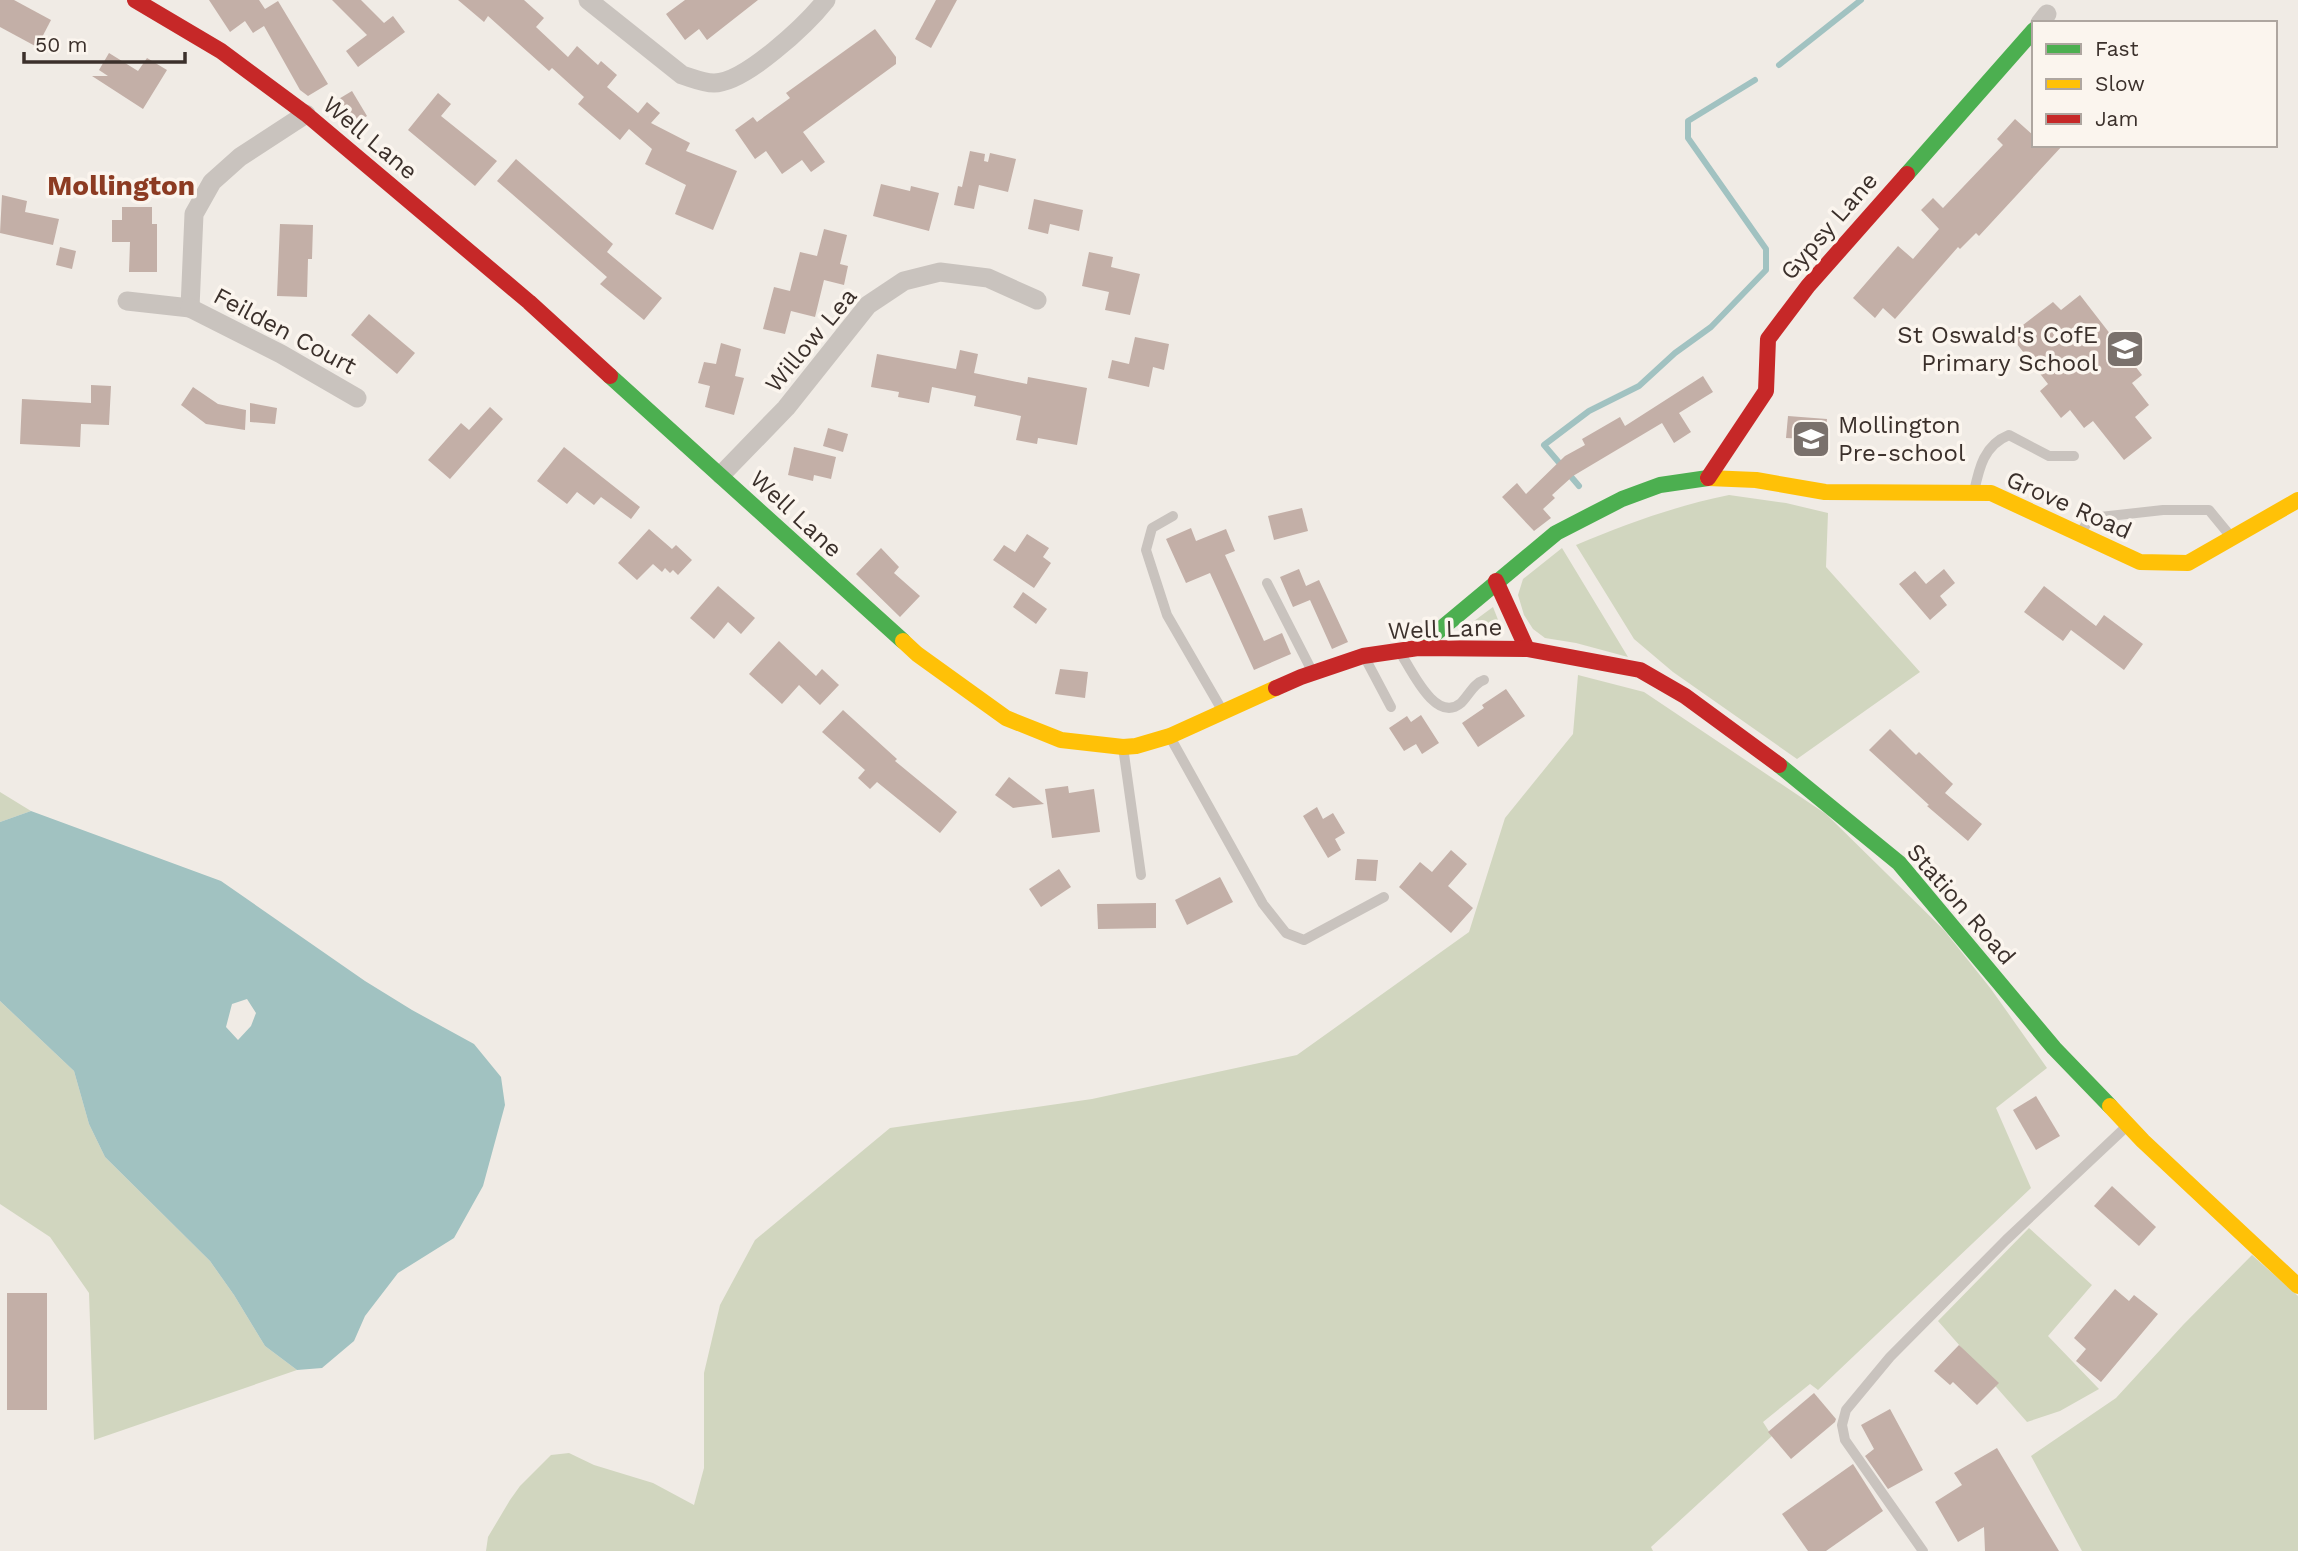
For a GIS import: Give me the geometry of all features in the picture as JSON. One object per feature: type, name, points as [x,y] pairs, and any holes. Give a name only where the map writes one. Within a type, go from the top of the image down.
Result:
[{"type":"street","name":"Well Lane","points":[[135,0],[221,51],[306,114],[529,302],[918,654],[1006,718],[1061,740],[1136,746],[1170,736],[1313,673],[1363,656],[1418,648],[1527,649]]},
{"type":"street","points":[[588,0],[682,75],[715,83],[730,80],[755,65],[813,17],[826,0]]},
{"type":"street","name":"Gypsy Lane","points":[[1708,478],[1766,391],[1768,339],[1808,286],[2032,32]]},
{"type":"street","name":"Feilden Court","points":[[190,308],[194,214],[212,182],[240,157],[306,114]]},
{"type":"street","name":"Willow Lea","points":[[721,475],[786,408],[868,305],[904,281],[940,272],[988,278],[1037,300]]},
{"type":"street","name":"Feilden Court","points":[[127,301],[190,308],[281,354],[357,398]]},
{"type":"street","name":"Grove Road","points":[[1418,648],[1556,533],[1622,499],[1660,485],[1708,478],[1756,480],[1825,492],[1991,493],[2140,562],[2188,563],[2298,500]]},
{"type":"street","points":[[1496,581],[1527,649]]},
{"type":"street","name":"Station Road","points":[[1527,649],[1640,670],[1685,696],[1796,778],[1899,863],[2054,1048],[2128,1126],[2298,1286]]},
{"type":"lane","points":[[1974,493],[1983,457],[1995,440],[2009,435],[2049,456],[2074,456]]},
{"type":"lane","points":[[2079,534],[2091,518],[2164,510],[2209,510],[2232,538]]},
{"type":"lane","points":[[1173,516],[1152,528],[1146,550],[1167,615],[1224,714]]},
{"type":"lane","points":[[1267,583],[1313,673]]},
{"type":"lane","points":[[1399,651],[1435,704],[1448,708],[1458,706],[1479,682],[1484,680]]},
{"type":"lane","points":[[1363,656],[1391,707]]},
{"type":"lane","points":[[1170,736],[1263,904],[1286,933],[1304,940],[1384,897]]},
{"type":"lane","points":[[1123,747],[1141,875]]},
{"type":"lane","points":[[1923,1551],[1844,1440],[1842,1425],[1846,1410],[1890,1357],[1996,1250],[2128,1126]]},
{"type":"green space","points":[[1729,495],[1786,503],[1828,513],[1826,567],[1920,672],[1797,759],[1673,672],[1634,639],[1576,545],[1651,516]]},
{"type":"green space","points":[[1562,548],[1628,657],[1545,638],[1533,629],[1524,615],[1518,595],[1523,579]]},
{"type":"green space","points":[[1493,607],[1504,635],[1459,632]]},
{"type":"green space","points":[[1578,675],[1644,692],[1826,814],[1944,930],[1991,989],[2047,1068],[1996,1108],[2031,1188],[1818,1390],[1810,1384],[1763,1422],[1772,1436],[1651,1547],[1653,1551],[486,1551],[488,1537],[510,1500],[551,1455],[569,1453],[594,1465],[653,1483],[694,1505],[704,1468],[704,1373],[720,1305],[755,1240],[890,1128],[1092,1099],[1297,1055],[1469,932],[1505,818],[1573,734]]},
{"type":"green space","points":[[0,792],[31,811],[0,822]]},
{"type":"green space","points":[[0,1001],[74,1071],[89,1124],[105,1157],[210,1261],[265,1346],[297,1370],[94,1440],[89,1293],[50,1237],[0,1204]]},
{"type":"green space","points":[[2029,1228],[2092,1285],[2048,1336],[2099,1389],[2060,1411],[2027,1422],[1938,1321]]},
{"type":"green space","points":[[2252,1255],[2298,1296],[2298,1551],[2082,1551],[2031,1456],[2116,1398]]},
{"type":"water","points":[[31,811],[221,881],[365,981],[474,1044],[501,1077],[505,1105],[483,1186],[454,1238],[398,1273],[365,1316],[354,1341],[322,1368],[297,1370],[265,1346],[210,1261],[105,1157],[89,1124],[74,1071],[0,1001],[0,822]],"holes":[[[247,999],[256,1013],[251,1026],[238,1040],[226,1027],[232,1004]]]},
{"type":"building","points":[[0,0],[14,0],[51,20],[37,47],[0,27]]},
{"type":"building","points":[[209,0],[259,0],[265,9],[278,1],[328,84],[308,96],[300,90],[264,26],[253,33],[245,21],[230,32]]},
{"type":"building","points":[[332,0],[361,0],[384,23],[393,16],[405,32],[358,67],[346,51],[367,35]]},
{"type":"building","points":[[458,0],[524,0],[544,18],[536,27],[568,57],[577,46],[598,65],[601,61],[617,75],[607,87],[638,113],[647,102],[660,113],[651,123],[690,143],[686,151],[737,171],[713,230],[675,214],[686,185],[645,164],[652,149],[629,129],[620,140],[578,104],[584,97],[552,68],[549,71],[488,16],[484,22]]},
{"type":"building","points":[[685,0],[758,0],[707,40],[699,29],[685,40],[666,14]]},
{"type":"building","points":[[936,0],[957,0],[931,48],[915,39]]},
{"type":"building","points":[[875,29],[896,57],[896,64],[803,132],[825,162],[811,172],[802,160],[782,174],[766,151],[755,159],[735,130],[753,117],[757,122],[790,98],[786,93]]},
{"type":"building","points":[[109,53],[138,71],[147,58],[167,70],[143,109],[92,76],[108,76],[99,70]]},
{"type":"building","points":[[352,91],[367,116],[347,128],[332,103]]},
{"type":"building","points":[[438,93],[451,104],[441,116],[497,161],[475,186],[408,130]]},
{"type":"building","points":[[2015,119],[2032,134],[2032,147],[2061,147],[1979,236],[1976,233],[1960,249],[1958,247],[1895,319],[1883,308],[1875,318],[1853,298],[1898,246],[1913,259],[1939,229],[1921,210],[1933,198],[1943,208],[2003,145],[1997,139]]},
{"type":"building","points":[[970,151],[985,154],[984,161],[988,162],[990,153],[1016,159],[1008,192],[979,185],[974,209],[954,205],[958,186],[962,187]]},
{"type":"building","points":[[516,159],[613,244],[607,252],[662,298],[644,320],[600,284],[607,277],[497,181]]},
{"type":"building","points":[[881,184],[910,191],[911,186],[939,193],[929,231],[873,216]]},
{"type":"building","points":[[2,195],[27,201],[25,212],[59,219],[53,245],[0,233]]},
{"type":"building","points":[[1034,199],[1083,210],[1079,231],[1050,224],[1048,234],[1028,229]]},
{"type":"building","points":[[122,207],[152,207],[152,224],[157,224],[157,272],[129,272],[130,242],[112,242],[112,220],[122,220]]},
{"type":"building","points":[[280,224],[313,225],[312,259],[308,259],[307,297],[277,296]]},
{"type":"building","points":[[824,229],[847,235],[840,264],[848,266],[844,285],[824,280],[815,317],[791,311],[785,334],[763,329],[774,287],[790,291],[800,252],[817,256]]},
{"type":"building","points":[[60,247],[76,251],[72,269],[56,265]]},
{"type":"building","points":[[1089,252],[1113,257],[1111,267],[1140,274],[1130,315],[1105,310],[1109,292],[1082,286]]},
{"type":"building","points":[[2080,295],[2142,375],[2132,383],[2149,405],[2135,417],[2152,438],[2124,460],[2093,421],[2084,428],[2070,410],[2061,418],[2040,391],[2048,384],[2010,335],[2053,302],[2061,310]]},
{"type":"building","points":[[369,314],[415,353],[397,374],[351,335]]},
{"type":"building","points":[[1135,337],[1169,344],[1164,370],[1153,367],[1149,387],[1108,378],[1112,360],[1129,364]]},
{"type":"building","points":[[721,343],[741,349],[735,376],[744,378],[734,415],[705,407],[710,386],[698,383],[704,362],[716,364]]},
{"type":"building","points":[[960,350],[978,354],[974,373],[1027,384],[1028,377],[1087,388],[1077,445],[1038,438],[1037,444],[1016,440],[1021,416],[974,406],[976,396],[932,387],[929,403],[898,397],[899,392],[871,387],[877,354],[956,369]]},
{"type":"building","points":[[1703,376],[1713,392],[1679,413],[1691,432],[1674,443],[1662,423],[1573,476],[1552,495],[1555,498],[1543,509],[1551,518],[1534,531],[1502,497],[1517,483],[1526,494],[1565,456],[1585,445],[1582,439],[1620,417],[1625,426]]},
{"type":"building","points":[[91,385],[111,386],[109,425],[81,424],[80,447],[20,444],[22,399],[91,403]]},
{"type":"building","points":[[193,387],[218,404],[246,410],[245,430],[206,424],[181,405]]},
{"type":"building","points":[[250,403],[277,408],[275,424],[250,422]]},
{"type":"building","points":[[490,407],[503,419],[450,479],[428,460],[461,423],[469,430]]},
{"type":"building","points":[[1788,416],[1827,419],[1825,440],[1786,438]]},
{"type":"building","points":[[828,428],[848,434],[843,452],[823,446]]},
{"type":"building","points":[[564,447],[640,507],[631,519],[601,497],[594,505],[577,492],[567,504],[537,481]]},
{"type":"building","points":[[794,447],[836,457],[831,479],[814,475],[813,481],[788,475]]},
{"type":"building","points":[[1302,508],[1308,531],[1274,540],[1268,516]]},
{"type":"building","points":[[1191,528],[1196,541],[1226,529],[1235,551],[1225,555],[1264,641],[1282,633],[1291,654],[1254,670],[1210,573],[1186,583],[1166,539]]},
{"type":"building","points":[[649,529],[672,549],[676,545],[692,560],[678,575],[665,568],[662,572],[653,564],[637,580],[618,563]]},
{"type":"building","points":[[1027,534],[1049,548],[1043,557],[1051,563],[1034,588],[993,560],[1004,545],[1015,552]]},
{"type":"building","points":[[881,548],[899,567],[894,573],[920,596],[900,617],[856,574]]},
{"type":"building","points":[[1299,569],[1306,586],[1319,580],[1348,642],[1332,649],[1310,600],[1293,607],[1280,577]]},
{"type":"building","points":[[1944,569],[1955,583],[1940,596],[1947,605],[1930,620],[1899,584],[1915,571],[1926,584]]},
{"type":"building","points":[[718,586],[755,618],[741,634],[728,622],[714,639],[690,618]]},
{"type":"building","points":[[2044,586],[2096,626],[2104,615],[2143,644],[2124,670],[2071,630],[2063,641],[2024,612]]},
{"type":"building","points":[[1023,592],[1047,609],[1036,624],[1013,607]]},
{"type":"building","points":[[779,641],[816,676],[822,669],[839,685],[820,705],[799,685],[782,704],[749,674]]},
{"type":"building","points":[[1060,669],[1088,672],[1085,698],[1055,694]]},
{"type":"building","points":[[1506,689],[1525,716],[1478,747],[1462,723]]},
{"type":"building","points":[[843,710],[897,759],[895,761],[957,812],[940,833],[877,782],[870,789],[858,778],[865,770],[822,732]]},
{"type":"building","points":[[1421,715],[1439,743],[1422,754],[1416,744],[1404,751],[1389,728],[1407,716],[1411,722]]},
{"type":"building","points":[[1890,729],[1916,755],[1919,752],[1953,784],[1945,793],[1982,824],[1968,841],[1869,750]]},
{"type":"building","points":[[1009,777],[1044,804],[1013,808],[995,795]]},
{"type":"building","points":[[1068,786],[1069,793],[1094,789],[1100,832],[1052,838],[1045,789]]},
{"type":"building","points":[[1317,807],[1323,819],[1333,813],[1345,833],[1335,839],[1341,850],[1328,858],[1303,816]]},
{"type":"building","points":[[1451,850],[1467,864],[1448,886],[1473,908],[1451,933],[1399,887],[1420,862],[1432,872]]},
{"type":"building","points":[[1357,859],[1378,860],[1376,881],[1355,880]]},
{"type":"building","points":[[1059,869],[1071,887],[1041,907],[1029,889]]},
{"type":"building","points":[[1220,877],[1233,902],[1187,925],[1175,900]]},
{"type":"building","points":[[1156,903],[1156,928],[1098,929],[1097,904]]},
{"type":"building","points":[[2036,1096],[2060,1136],[2036,1150],[2013,1110]]},
{"type":"building","points":[[2112,1186],[2156,1227],[2139,1246],[2094,1206]]},
{"type":"building","points":[[2115,1289],[2129,1301],[2134,1295],[2158,1314],[2101,1382],[2076,1361],[2086,1349],[2074,1338]]},
{"type":"building","points":[[7,1293],[47,1293],[47,1410],[7,1410]]},
{"type":"building","points":[[1959,1345],[1999,1383],[1977,1405],[1953,1382],[1950,1385],[1934,1371]]},
{"type":"building","points":[[1814,1393],[1836,1419],[1835,1422],[1791,1459],[1768,1432]]},
{"type":"building","points":[[1890,1409],[1923,1470],[1888,1489],[1865,1456],[1874,1449],[1861,1425]]},
{"type":"building","points":[[1997,1448],[2059,1551],[1985,1551],[1984,1527],[1958,1542],[1935,1502],[1962,1485],[1954,1473]]},
{"type":"building","points":[[1853,1464],[1883,1511],[1826,1551],[1808,1551],[1782,1514]]},
{"type":"waterway","points":[[1779,65],[1861,0]]},
{"type":"waterway","points":[[1579,486],[1544,445],[1589,411],[1639,386],[1675,353],[1711,327],[1766,270],[1766,249],[1688,138],[1688,121],[1755,80]]},
{"type":"traffic: fast","points":[[1907,174],[2032,32]]},
{"type":"traffic: fast","points":[[610,376],[903,641]]},
{"type":"traffic: fast","points":[[1418,648],[1556,533],[1622,499],[1660,485],[1708,478]]},
{"type":"traffic: fast","points":[[1779,765],[1899,863],[2054,1048],[2110,1106]]},
{"type":"traffic: slow","points":[[1708,478],[1756,480],[1825,492],[1991,493],[2140,562],[2188,563],[2298,500]]},
{"type":"traffic: slow","points":[[903,641],[1006,718],[1061,740],[1136,746],[1170,736],[1276,688]]},
{"type":"traffic: slow","points":[[2110,1106],[2143,1141],[2298,1286]]},
{"type":"traffic: jam","points":[[135,0],[221,51],[306,114],[529,302],[610,376]]},
{"type":"traffic: jam","points":[[1708,478],[1766,391],[1768,339],[1808,286],[1907,174]]},
{"type":"traffic: jam","points":[[1496,581],[1527,649]]},
{"type":"traffic: jam","points":[[1276,688],[1363,656],[1418,648],[1527,649],[1640,670],[1685,696],[1779,765]]},
{"type":"place","name":"St Oswald's CofE Primary School","points":[[2125,349]]},
{"type":"place","name":"Mollington Pre-school","points":[[1811,439]]},
{"type":"district","name":"Mollington","points":[[121,185]]}]
